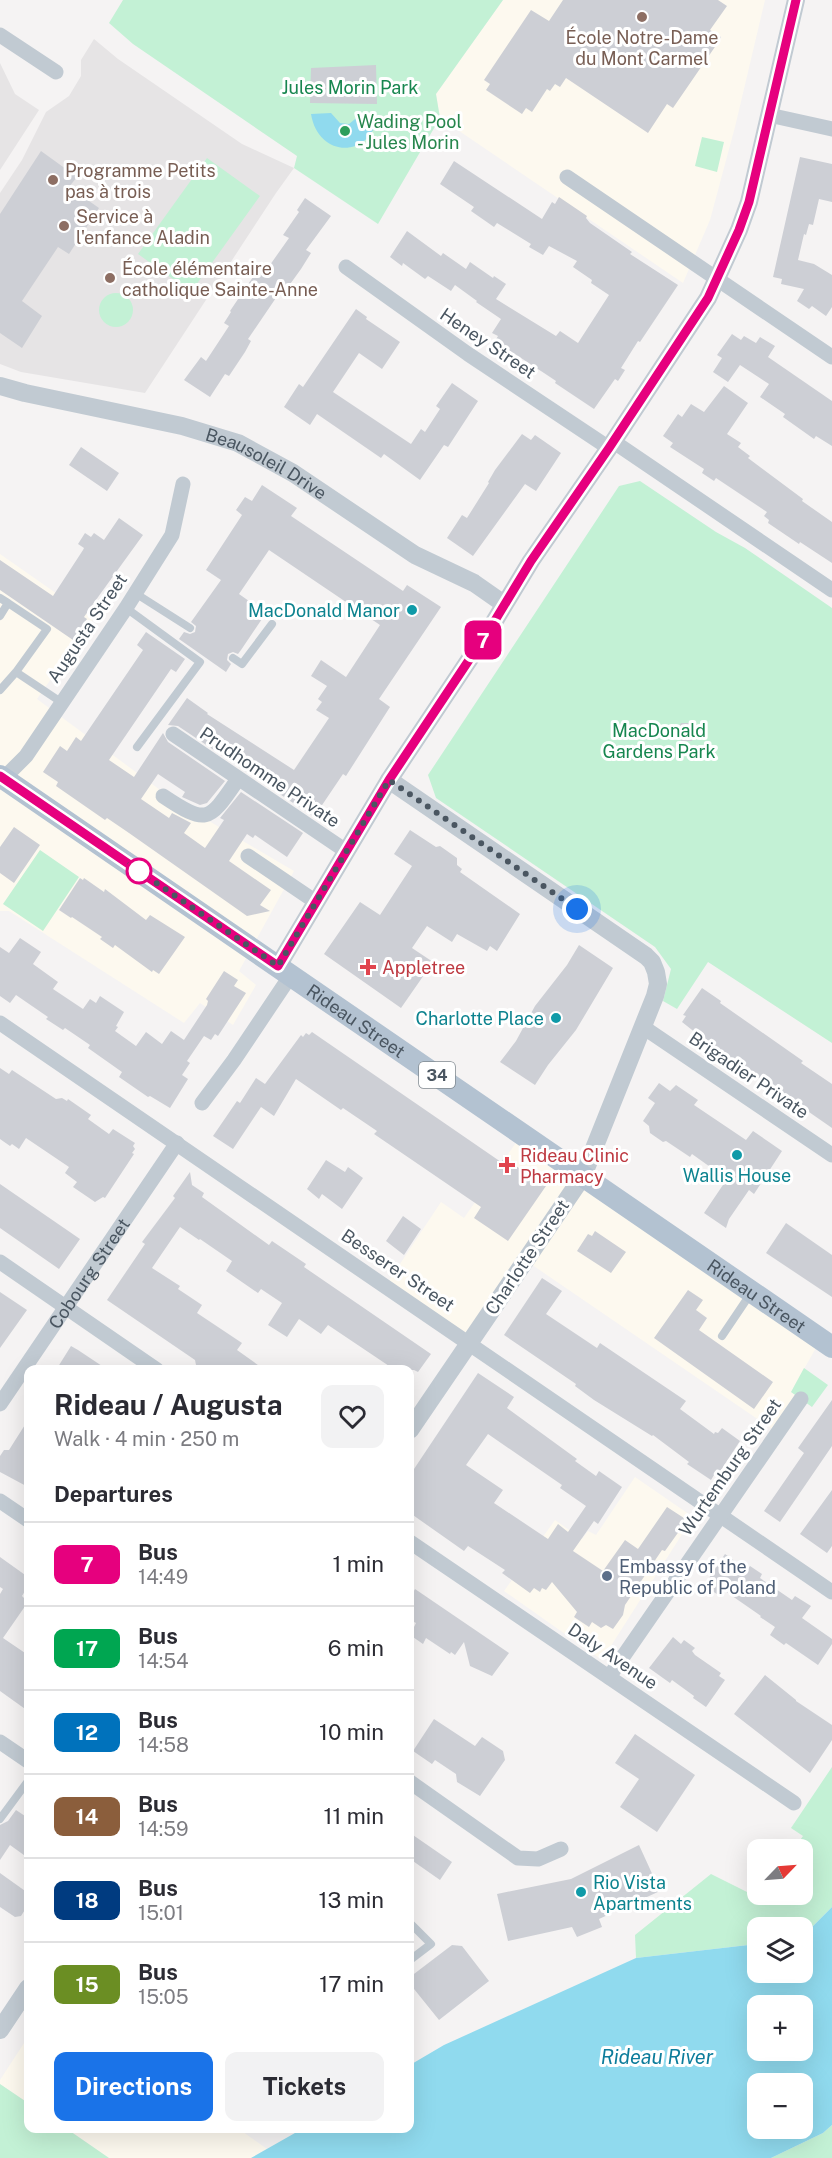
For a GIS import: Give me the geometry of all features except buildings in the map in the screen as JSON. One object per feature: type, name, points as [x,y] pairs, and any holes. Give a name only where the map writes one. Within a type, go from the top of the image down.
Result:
[{"type":"main road","name":"Rideau Street","points":[[1,779],[285,970],[832,1347]]},
{"type":"street","points":[[202,1103],[234,1060],[285,970],[316,902],[389,780],[491,627],[531,561],[708,298],[749,202],[796,0]]},
{"type":"street","points":[[0,34],[56,72]]},
{"type":"street","points":[[769,115],[832,129]]},
{"type":"street","points":[[567,177],[832,357]]},
{"type":"street","name":"Heney Street","points":[[346,267],[468,354],[832,591]]},
{"type":"street","name":"Beausoleil Drive","points":[[0,386],[182,426],[238,443],[293,472],[415,555],[474,583],[504,604]]},
{"type":"street","name":"Augusta Street","points":[[1,779],[26,756],[126,608],[172,535],[183,484]]},
{"type":"street","name":"Prudhomme Private","points":[[172,734],[346,851]]},
{"type":"street","points":[[163,796],[191,814],[204,815],[215,810],[238,779]]},
{"type":"street","name":"Charlotte Street","points":[[389,780],[646,956],[657,972],[658,984],[583,1176],[414,1424]]},
{"type":"street","points":[[248,856],[316,902]]},
{"type":"street","name":"Besserer Street","points":[[0,1023],[832,1592]]},
{"type":"street","name":"Brigadier Private","points":[[643,1027],[832,1155]]},
{"type":"street","name":"Cobourg Street","points":[[25,1365],[177,1143]]},
{"type":"street","points":[[0,1262],[150,1365]]},
{"type":"street","name":"Cobourg Street","points":[[0,1404],[24,1367]]},
{"type":"street","name":"Wurtemburg Street","points":[[609,1677],[801,1399]]},
{"type":"street","points":[[0,1501],[24,1517]]},
{"type":"street","name":"Daly Avenue","points":[[414,1545],[794,1803]]},
{"type":"street","points":[[0,1742],[24,1758]]},
{"type":"street","points":[[414,1785],[518,1858],[538,1858],[561,1849]]},
{"type":"street","points":[[0,2030],[24,1994]]},
{"type":"lane","points":[[135,593],[190,628]]},
{"type":"lane","points":[[0,598],[47,629],[0,690]]},
{"type":"lane","points":[[0,616],[8,603]]},
{"type":"lane","points":[[126,608],[200,662],[138,747]]},
{"type":"lane","points":[[233,658],[242,664],[272,624]]},
{"type":"lane","points":[[16,672],[61,702]]},
{"type":"lane","points":[[722,1336],[752,1292]]},
{"type":"lane","points":[[0,1819],[24,1786]]},
{"type":"lane","points":[[414,1927],[431,1944],[414,1957]]},
{"type":"shaded area","points":[[503,0],[765,0],[710,220],[683,283],[440,118],[436,94]]},
{"type":"shaded area","name":"École élémentaire catholique Sainte-Anne","points":[[94,39],[118,59],[242,144],[294,168],[145,393],[21,372],[0,364],[0,193],[22,160],[46,112],[69,96],[81,76],[81,60]]},
{"type":"shaded area","points":[[0,63],[15,94],[39,110],[0,170]]},
{"type":"shaded area","points":[[0,554],[93,619],[37,699],[175,801],[294,871],[239,971],[256,985],[233,1025],[200,1003],[184,1023],[9,911],[0,911]]},
{"type":"shaded area","points":[[522,1134],[821,1339],[791,1392],[801,1399],[778,1433],[525,1260],[469,1343],[386,1285],[441,1202],[464,1218]]},
{"type":"shaded area","name":"Embassy of the Republic of Poland","points":[[635,1477],[693,1517],[602,1660],[504,1591],[555,1520],[582,1539],[588,1531],[596,1535]]},
{"type":"shaded area","points":[[24,2043],[24,2100],[0,2084],[0,2080]]},
{"type":"shaded area","points":[[73,2133],[245,2133],[267,2149],[251,2158],[109,2158]]},
{"type":"green space","name":"Jules Morin Park","points":[[123,0],[503,0],[436,94],[440,118],[378,224],[294,168],[297,156],[133,44],[109,23]]},
{"type":"green space","points":[[702,137],[724,142],[717,172],[695,166]]},
{"type":"green space","points":[[207,158],[260,196],[191,292],[138,254]]},
{"type":"green space","points":[[116,293],[128,298],[133,310],[128,322],[116,327],[104,322],[99,310],[104,298]]},
{"type":"green space","name":"MacDonald Gardens Park","points":[[640,481],[716,532],[745,548],[832,608],[832,1043],[708,962],[677,1009],[663,1001],[671,969],[655,947],[436,798],[428,775],[619,486]]},
{"type":"green space","points":[[40,850],[79,877],[43,931],[3,904]]},
{"type":"green space","points":[[804,1368],[828,1385],[812,1407],[791,1392]]},
{"type":"green space","points":[[832,1767],[832,1907],[813,1926],[813,1917],[747,1917],[747,1945],[636,1958],[635,1935],[711,1874],[747,1892],[747,1905],[813,1905],[813,1839],[801,1839],[803,1836],[791,1828]]},
{"type":"green space","points":[[0,2084],[24,2100],[24,2133],[73,2133],[109,2158],[0,2158]]},
{"type":"green space","points":[[832,2125],[832,2158],[771,2158],[813,2139]]},
{"type":"water","name":"Wading Pool - Jules Morin","points":[[331,113],[340,123],[349,124],[360,115],[378,117],[373,131],[364,141],[343,148],[323,139],[315,128],[311,114]]},
{"type":"water","name":"Rideau River","points":[[832,1907],[832,2125],[813,2138],[813,2073],[747,2073],[747,2139],[811,2139],[771,2158],[251,2158],[295,2133],[414,2133],[414,2063],[444,2045],[636,1958],[747,1945],[747,1983],[813,1983],[813,1926]]},
{"type":"bus line","name":"7","points":[[0,776],[278,966],[369,811],[491,627],[531,561],[708,298],[739,230],[749,202],[796,0]]},
{"type":"place","name":"École Notre-Dame du Mont Carmel","points":[[642,17]]},
{"type":"place","name":"Wading Pool - Jules Morin","points":[[345,131]]},
{"type":"place","name":"Programme Petits pas à trois","points":[[53,180]]},
{"type":"place","name":"Service à l'enfance Aladin","points":[[64,226]]},
{"type":"place","name":"École élémentaire catholique Sainte-Anne","points":[[110,278]]},
{"type":"place","name":"MacDonald Manor","points":[[412,610]]},
{"type":"place","name":"Appletree","points":[[368,967]]},
{"type":"place","name":"Charlotte Place","points":[[556,1018]]},
{"type":"place","name":"Wallis House","points":[[737,1155]]},
{"type":"place","name":"Rideau Clinic Pharmacy","points":[[507,1165]]},
{"type":"place","name":"Embassy of the Republic of Poland","points":[[607,1576]]},
{"type":"place","name":"Rio Vista Apartments","points":[[581,1892]]},
{"type":"route","points":[[139,871],[130,865],[278,966],[389,780],[577,909]]}]
